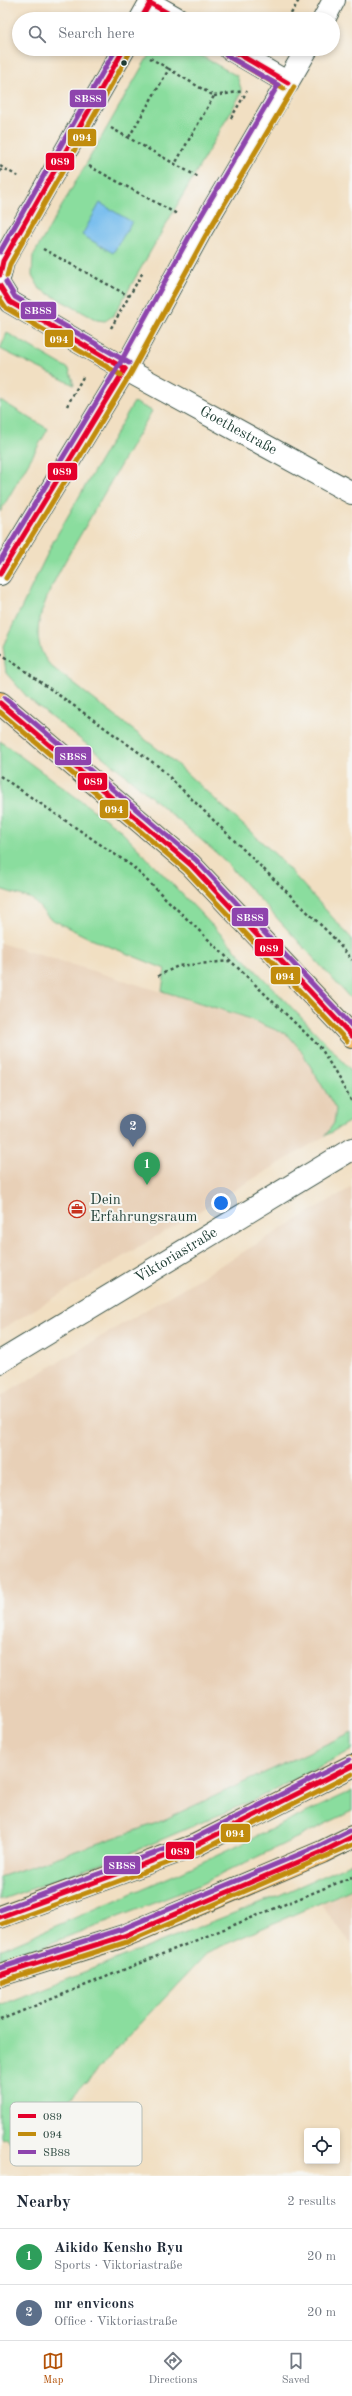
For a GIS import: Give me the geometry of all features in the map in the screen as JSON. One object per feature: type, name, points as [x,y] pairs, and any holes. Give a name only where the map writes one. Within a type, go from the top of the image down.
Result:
[{"type":"main road","points":[[0,703],[191,865],[352,1035]]},
{"type":"main road","points":[[0,1917],[196,1845],[352,1766]]},
{"type":"main road","points":[[0,1975],[124,1936],[322,1852],[352,1837]]},
{"type":"street","points":[[328,12],[334,0]]},
{"type":"street","points":[[145,12],[150,3],[166,12]]},
{"type":"street","points":[[0,275],[2,261],[120,56]]},
{"type":"street","points":[[242,56],[288,83]]},
{"type":"street","points":[[0,574],[126,369],[200,232],[303,56]]},
{"type":"street","name":"Goethestraße","points":[[0,286],[10,302],[126,369],[352,493]]},
{"type":"street","name":"Viktoriastraße","points":[[0,1362],[352,1149]]},
{"type":"path","points":[[292,12],[299,0]]},
{"type":"path","points":[[228,124],[261,67]]},
{"type":"path","points":[[129,137],[168,69],[214,96],[247,90]]},
{"type":"path","points":[[175,164],[214,96]]},
{"type":"path","points":[[108,134],[111,127],[198,177]]},
{"type":"path","points":[[65,151],[89,166],[177,214]]},
{"type":"path","points":[[86,170],[93,159]]},
{"type":"path","points":[[0,172],[1,167],[23,179]]},
{"type":"path","points":[[194,183],[202,170]]},
{"type":"path","points":[[173,221],[180,208]]},
{"type":"path","points":[[46,242],[42,248],[129,296]]},
{"type":"path","points":[[64,410],[145,269]]},
{"type":"path","points":[[0,653],[158,766],[326,930],[352,960]]},
{"type":"path","points":[[0,776],[132,866],[321,1048],[352,1101]]},
{"type":"path","points":[[158,976],[178,966],[231,961]]},
{"type":"path","points":[[0,2020],[352,1877]]},
{"type":"shaded area","points":[[0,943],[242,1016],[288,1035],[300,1049],[336,1109],[334,1123],[325,1136],[0,1330]]},
{"type":"shaded area","points":[[352,1187],[352,1732],[157,1823],[0,1877],[0,1397]]},
{"type":"shaded area","points":[[352,1889],[352,1945],[321,1904]]},
{"type":"green space","points":[[148,56],[201,56],[237,76],[242,92],[114,315],[105,321],[97,320],[40,289],[32,275],[33,256]]},
{"type":"green space","points":[[7,333],[69,369],[74,385],[0,349]]},
{"type":"green space","points":[[0,400],[48,429],[0,512]]},
{"type":"green space","points":[[134,402],[152,411],[68,556],[47,597],[40,616],[38,639],[40,647],[47,661],[52,667],[173,761],[276,855],[352,939],[352,1000],[221,857],[122,772],[29,699],[6,673],[3,646],[54,540]]},
{"type":"green space","points":[[0,741],[119,829],[324,1041],[350,1069],[352,1077],[352,1120],[325,1136],[334,1123],[336,1109],[300,1049],[288,1035],[242,1016],[162,991],[165,969],[91,939],[49,918],[32,899],[0,889]]},
{"type":"green space","points":[[352,1732],[352,1750],[256,1799],[135,1851],[0,1900],[0,1877],[157,1823]]},
{"type":"green space","points":[[352,1791],[352,1811],[195,1887],[0,1963],[0,1950],[181,1872]]},
{"type":"green space","points":[[352,1863],[352,1889],[208,1952],[67,2102],[10,2102],[10,2141],[5,2137],[2,2139],[0,2137],[0,2005],[275,1897]]},
{"type":"water","points":[[100,203],[132,222],[113,253],[82,235]]},
{"type":"transit line","name":"089","points":[[145,12],[150,3],[166,12]]},
{"type":"transit line","name":"SB88","points":[[0,252],[112,56]]},
{"type":"transit line","name":"089","points":[[0,275],[3,261],[120,56]]},
{"type":"transit line","name":"094","points":[[7,276],[10,264],[128,56]]},
{"type":"transit line","name":"094","points":[[228,56],[284,89]]},
{"type":"transit line","name":"SB88","points":[[0,561],[119,365],[194,228],[278,85],[228,56]]},
{"type":"transit line","name":"089","points":[[242,56],[288,83]]},
{"type":"transit line","name":"094","points":[[6,578],[131,373],[206,235],[294,87]]},
{"type":"transit line","name":"SB88","points":[[6,282],[15,297],[129,363]]},
{"type":"transit line","name":"089","points":[[0,286],[10,302],[125,369]]},
{"type":"transit line","name":"094","points":[[0,299],[6,308],[121,375]]},
{"type":"transit line","name":"089","points":[[0,574],[125,369]]},
{"type":"transit line","name":"SB88","points":[[5,698],[196,860],[352,1026]]},
{"type":"transit line","name":"089","points":[[0,703],[191,865],[352,1036]]},
{"type":"transit line","name":"094","points":[[0,712],[186,870],[347,1041]]},
{"type":"transit line","name":"SB88","points":[[0,1910],[193,1839],[349,1760]]},
{"type":"transit line","name":"089","points":[[0,1917],[196,1845],[352,1766]]},
{"type":"transit line","name":"094","points":[[2,1924],[198,1852],[352,1774]]},
{"type":"transit line","name":"SB88","points":[[0,1968],[122,1929],[319,1846],[349,1831]]},
{"type":"transit line","name":"089","points":[[0,1975],[124,1936],[322,1852],[352,1837]]},
{"type":"transit line","name":"094","points":[[2,1982],[127,1942],[352,1845]]},
{"type":"place","name":"mr envicons","points":[[133,1147]]},
{"type":"place","name":"Aikido Kensho Ryu","points":[[147,1185]]},
{"type":"place","name":"Dein Erfahrungsraum","points":[[77,1209]]}]
